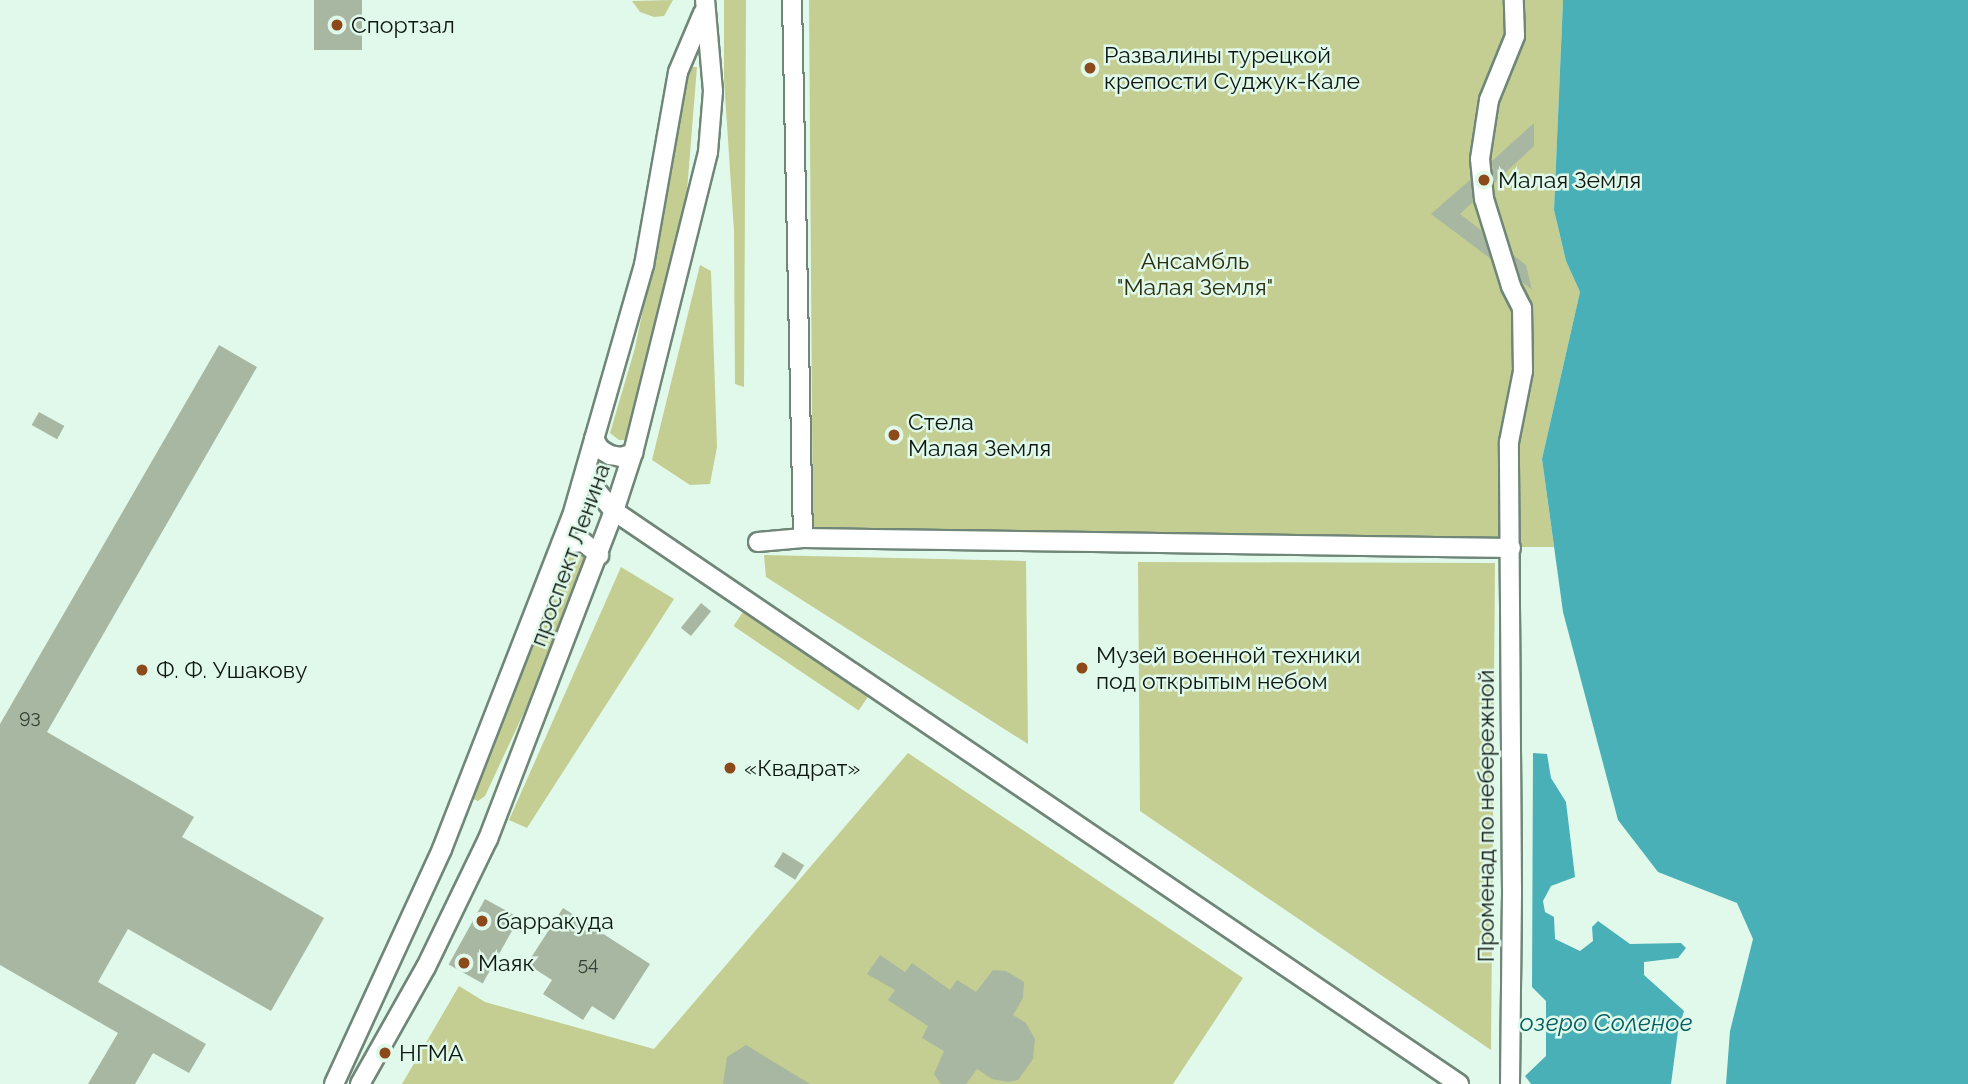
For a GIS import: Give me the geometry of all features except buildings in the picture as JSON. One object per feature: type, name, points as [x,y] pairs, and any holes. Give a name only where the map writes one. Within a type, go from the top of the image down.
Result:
[{"type":"street","points":[[792,0],[803,538]]},
{"type":"street","name":"Променад по небережной","points":[[1510,1084],[1509,442],[1523,371],[1522,308],[1511,286],[1484,199],[1480,159],[1489,100],[1515,36],[1514,0]]},
{"type":"street","name":"проспект Ленина","points":[[334,1084],[442,849],[572,516],[644,265],[678,72],[705,5]]},
{"type":"street","name":"проспект Ленина","points":[[360,1084],[426,967],[488,839],[599,555],[633,453],[708,152],[713,91],[705,5]]},
{"type":"street","points":[[594,439],[600,449],[610,456],[621,457],[633,453]]},
{"type":"street","points":[[587,466],[597,491],[614,511],[1459,1084]]},
{"type":"street","points":[[572,516],[592,505],[614,511]]},
{"type":"street","points":[[758,542],[803,538],[1511,548]]},
{"type":"street","points":[[561,544],[583,542],[599,555]]},
{"type":"green space","points":[[673,0],[664,16],[654,17],[640,12],[632,1]]},
{"type":"green space","points":[[724,0],[746,0],[744,387],[735,384],[734,231],[724,79]]},
{"type":"green space","name":"Ансамбль \"Малая Земля\"","points":[[809,0],[1563,0],[1554,210],[1566,261],[1580,292],[1542,459],[1554,547],[813,548]]},
{"type":"green space","points":[[687,67],[697,67],[686,203],[667,296],[629,440],[619,440],[610,433],[635,348],[668,190]]},
{"type":"green space","points":[[700,265],[711,271],[717,447],[710,484],[690,485],[652,460]]},
{"type":"green space","points":[[579,545],[591,554],[550,657],[485,796],[478,801],[468,797],[466,788],[532,649],[571,551]]},
{"type":"green space","points":[[764,555],[1026,561],[1028,744],[766,577]]},
{"type":"green space","points":[[1138,562],[1495,563],[1491,1050],[1140,811]]},
{"type":"green space","points":[[621,567],[674,599],[527,828],[509,820]]},
{"type":"green space","points":[[743,612],[868,696],[859,711],[733,626]]},
{"type":"green space","points":[[908,753],[1243,978],[1173,1084],[402,1084],[459,986],[485,1002],[654,1049]]},
{"type":"water","points":[[1563,0],[1968,0],[1968,1084],[1726,1084],[1730,1031],[1753,939],[1737,903],[1658,872],[1618,820],[1563,612],[1542,459],[1580,292],[1566,261],[1554,210]]},
{"type":"water","name":"озеро Соленое","points":[[1533,753],[1547,754],[1551,778],[1566,802],[1575,877],[1551,886],[1543,901],[1545,912],[1554,917],[1555,939],[1580,951],[1593,941],[1592,927],[1598,921],[1630,944],[1681,943],[1686,948],[1678,958],[1644,962],[1644,975],[1684,1011],[1678,1031],[1671,1084],[1531,1084],[1525,1076],[1546,1056],[1546,1001],[1532,987]]},
{"type":"place","name":"Спортзал","points":[[337,25]]},
{"type":"place","name":"Развалины турецкой крепости Суджук-Кале","points":[[1090,68]]},
{"type":"place","name":"Малая Земля","points":[[1484,180]]},
{"type":"place","name":"Стела Малая Земля","points":[[894,435]]},
{"type":"place","name":"Музей военной техники под открытым небом","points":[[1082,668]]},
{"type":"place","name":"Ф. Ф. Ушакову","points":[[142,670]]},
{"type":"place","name":"«Квадрат»","points":[[730,768]]},
{"type":"place","name":"барракуда","points":[[482,921]]},
{"type":"place","name":"Маяк","points":[[464,963]]},
{"type":"place","name":"НГМА","points":[[385,1053]]}]
